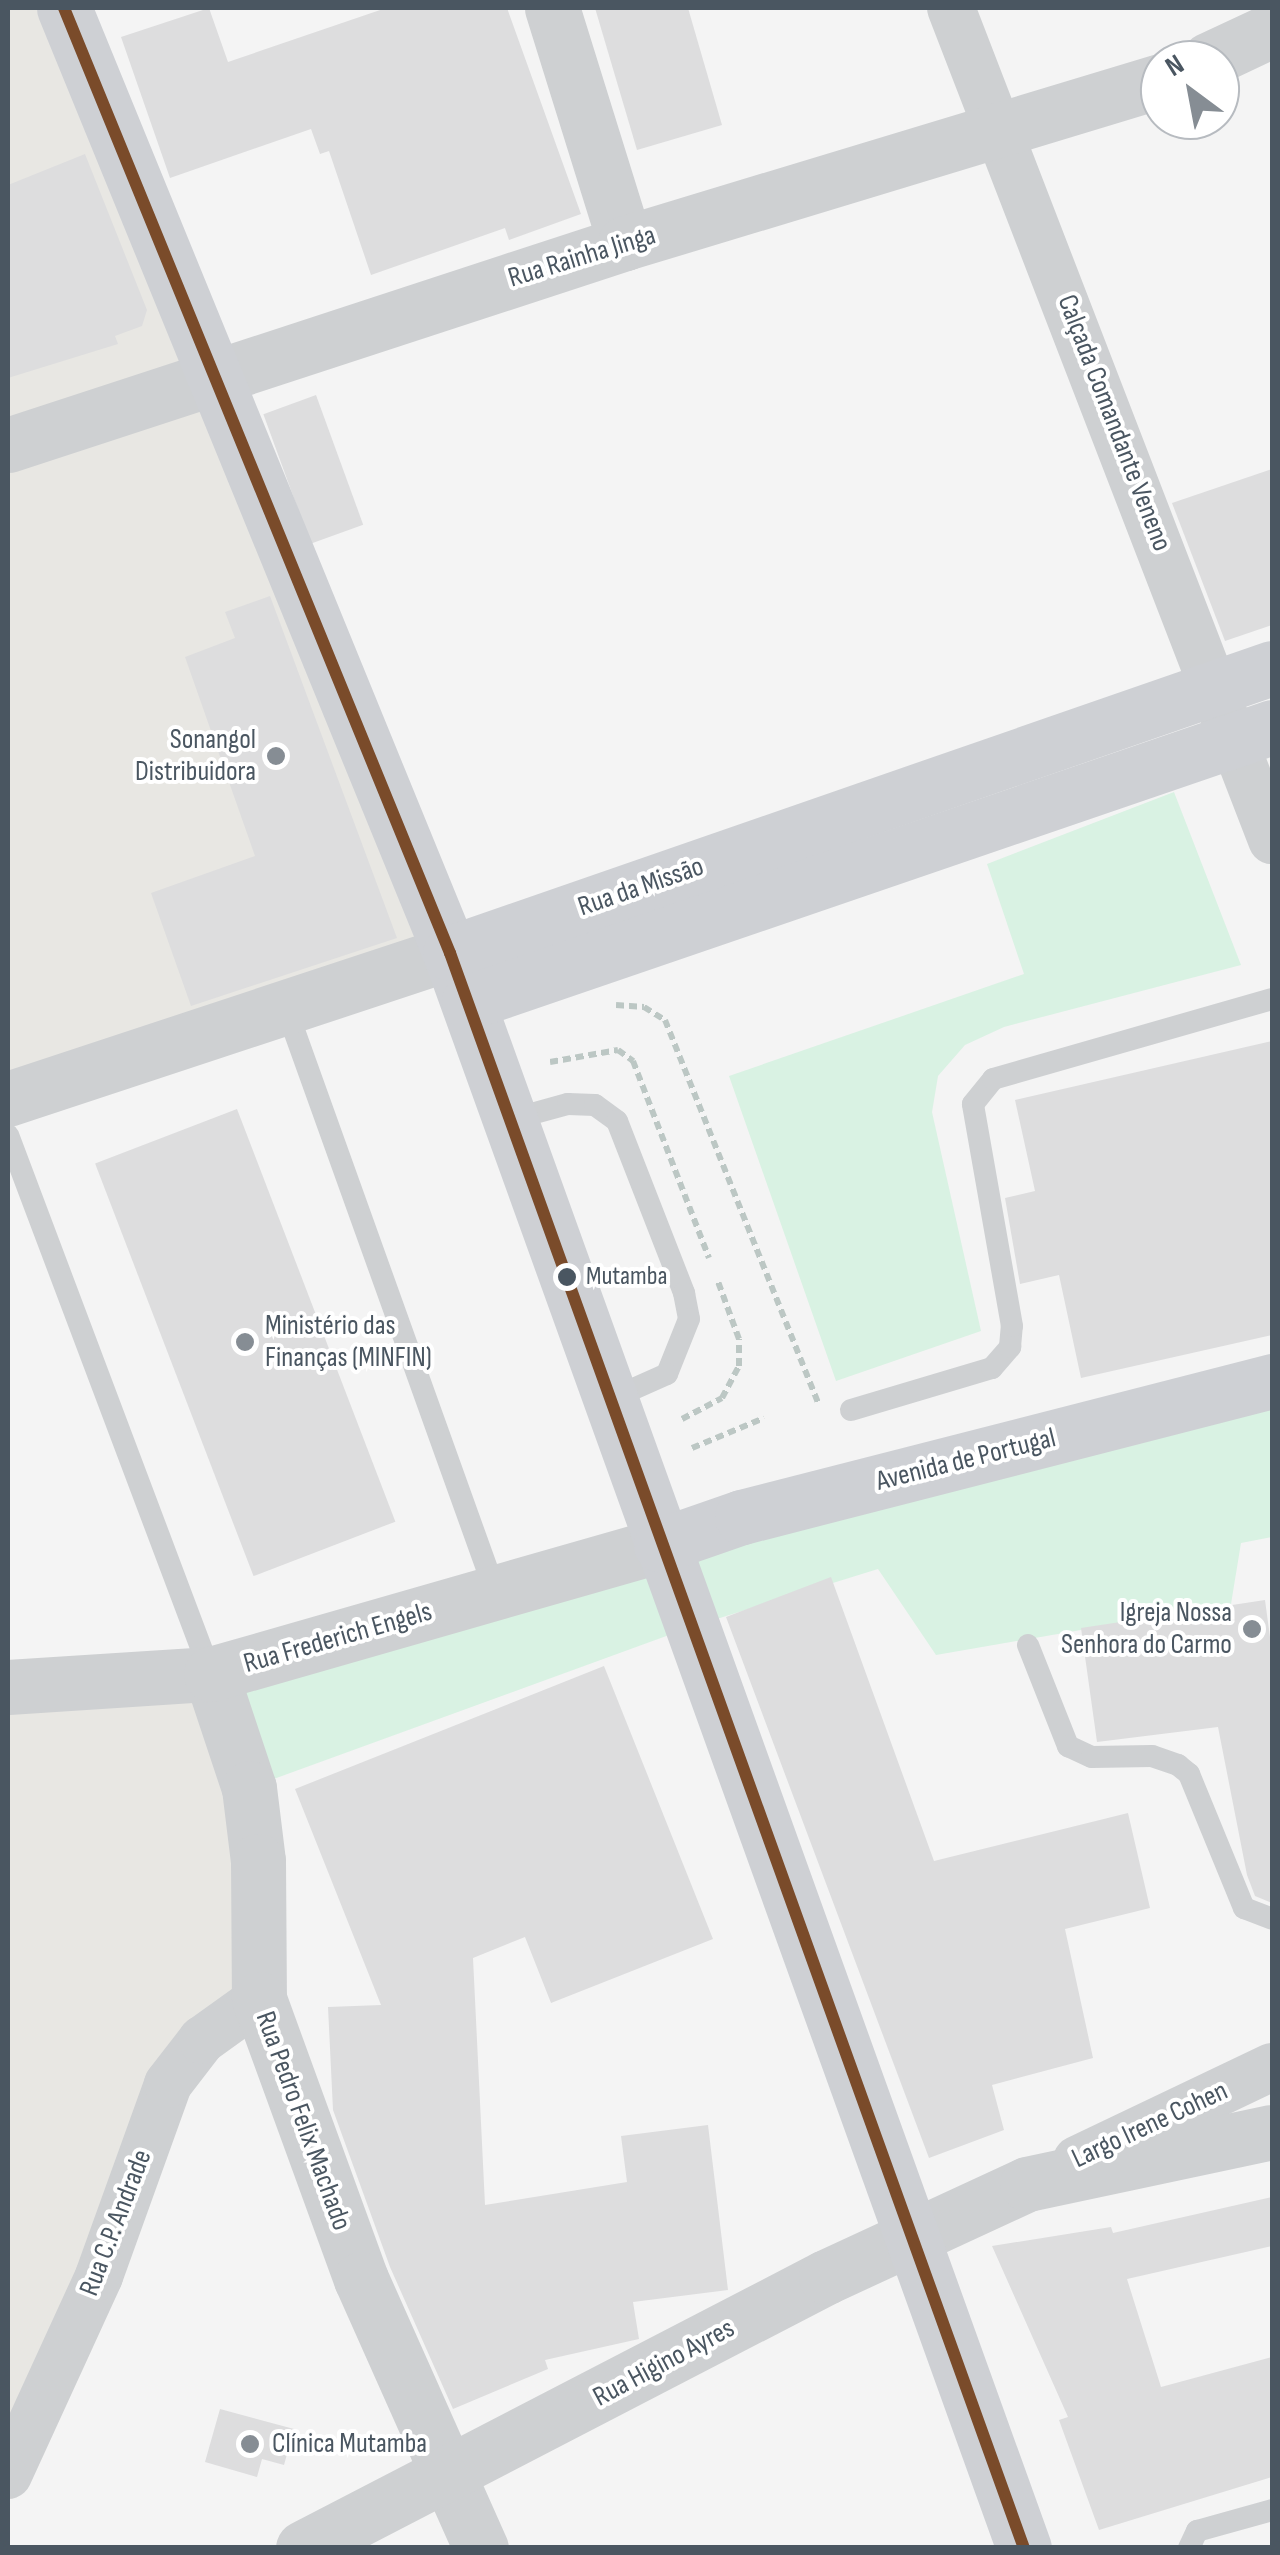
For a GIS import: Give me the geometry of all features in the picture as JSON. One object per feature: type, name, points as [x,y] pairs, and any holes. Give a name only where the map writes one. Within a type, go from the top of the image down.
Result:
[{"type":"main road","points":[[64,8],[460,977],[1024,2548]]},
{"type":"main road","name":"Rua da Missão","points":[[460,977],[1216,686],[1272,668]]},
{"type":"main road","name":"Rua da Missão","points":[[460,977],[1255,733]]},
{"type":"main road","name":"Avenida de Portugal","points":[[661,1545],[742,1518],[1272,1381]]},
{"type":"street","points":[[552,8],[625,242]]},
{"type":"street","name":"Calçada Comandante Veneno","points":[[951,8],[1216,686],[1255,733],[1272,840]]},
{"type":"street","points":[[1240,45],[1272,30]]},
{"type":"street","name":"Rua Rainha Jinga","points":[[8,445],[211,374],[625,242],[1002,132],[1140,87]]},
{"type":"street","name":"Rua da Missão","points":[[8,1099],[286,1008],[460,977]]},
{"type":"street","name":"Rua Frederich Engels","points":[[8,1687],[211,1674],[661,1545]]},
{"type":"street","name":"Rua Pedro Felix Machado","points":[[211,1674],[249,1788],[258,1860],[259,1999],[361,2280],[482,2548]]},
{"type":"street","name":"Rua C.P. Andrade","points":[[8,2475],[99,2276],[168,2084],[202,2040],[259,1999]]},
{"type":"street","name":"Largo Irene Cohen","points":[[1027,2184],[1272,2067]]},
{"type":"street","name":"Rua Higino Ayres","points":[[303,2548],[448,2477],[912,2234],[1027,2184],[1272,2132]]},
{"type":"lane","points":[[852,1410],[992,1368],[1010,1346],[1012,1326],[973,1104],[993,1079],[1272,999]]},
{"type":"lane","points":[[286,1008],[496,1594]]},
{"type":"lane","points":[[513,1119],[568,1104],[595,1105],[617,1121],[684,1292],[689,1319],[667,1374],[613,1398]]},
{"type":"lane","points":[[8,1135],[211,1674]]},
{"type":"lane","points":[[1028,1645],[1068,1746],[1092,1757],[1152,1756],[1178,1765],[1189,1774],[1244,1908],[1272,1919]]},
{"type":"lane","points":[[1188,2548],[1197,2530],[1272,2510]]},
{"type":"path","points":[[598,1009],[644,1007],[665,1020],[824,1417],[852,1410]]},
{"type":"path","points":[[692,1448],[764,1418]]},
{"type":"shaded area","points":[[8,8],[67,8],[450,953],[8,1099]]},
{"type":"shaded area","points":[[211,1674],[259,1999],[202,2040],[8,2475],[8,1687]]},
{"type":"green space","points":[[1174,792],[1241,965],[1004,1027],[965,1045],[938,1076],[932,1112],[981,1331],[836,1381],[729,1076],[1024,974],[987,864]]},
{"type":"green space","points":[[1272,1382],[1272,1537],[1241,1543],[1231,1604],[936,1655],[878,1569],[691,1627],[249,1788],[211,1674]]},
{"type":"building","points":[[209,8],[228,62],[386,8],[507,8],[581,214],[509,240],[505,228],[371,275],[329,151],[320,154],[311,129],[170,178],[121,37]]},
{"type":"building","points":[[595,8],[688,8],[722,125],[637,150]]},
{"type":"building","points":[[85,154],[147,310],[142,326],[115,336],[118,344],[8,378],[8,185]]},
{"type":"building","points":[[316,395],[363,525],[311,544],[263,414]]},
{"type":"building","points":[[1272,469],[1272,625],[1225,641],[1172,503]]},
{"type":"building","name":"Sonangol Distribuidora","points":[[270,596],[397,938],[191,1006],[151,893],[255,856],[185,657],[235,638],[225,612]]},
{"type":"building","points":[[1272,1041],[1272,1335],[1081,1378],[1059,1275],[1020,1284],[1005,1198],[1035,1191],[1015,1100]]},
{"type":"building","name":"Ministério das Finanças (MINFIN)","points":[[237,1109],[395,1522],[253,1576],[95,1163]]},
{"type":"building","points":[[831,1577],[934,1861],[1128,1813],[1150,1908],[1065,1929],[1093,2058],[992,2085],[1004,2130],[929,2158],[726,1617]]},
{"type":"building","points":[[1265,1600],[1272,1652],[1272,1903],[1255,1896],[1247,1875],[1218,1727],[1097,1742],[1081,1628]]},
{"type":"building","points":[[604,1666],[713,1939],[551,2003],[525,1937],[473,1958],[485,2205],[627,2182],[621,2136],[708,2125],[728,2290],[633,2302],[639,2339],[545,2360],[548,2369],[453,2409],[390,2267],[333,2110],[328,2007],[381,2005],[295,1789]]},
{"type":"building","points":[[1272,2197],[1272,2246],[1127,2279],[1161,2387],[1272,2357],[1272,2477],[1099,2530],[1059,2420],[1068,2417],[992,2246],[1111,2227],[1113,2233]]},
{"type":"building","name":"Clínica Mutamba","points":[[220,2409],[294,2429],[284,2465],[262,2459],[257,2477],[205,2462]]},
{"type":"transit line","points":[[64,8],[450,953],[1024,2548]]},
{"type":"place","name":"Sonangol Distribuidora","points":[[276,756]]},
{"type":"place","name":"Mutamba","points":[[567,1277]]},
{"type":"place","name":"Ministério das Finanças (MINFIN)","points":[[245,1342]]},
{"type":"place","name":"Igreja Nossa Senhora do Carmo","points":[[1252,1629]]},
{"type":"place","name":"Clínica Mutamba","points":[[250,2444]]}]
